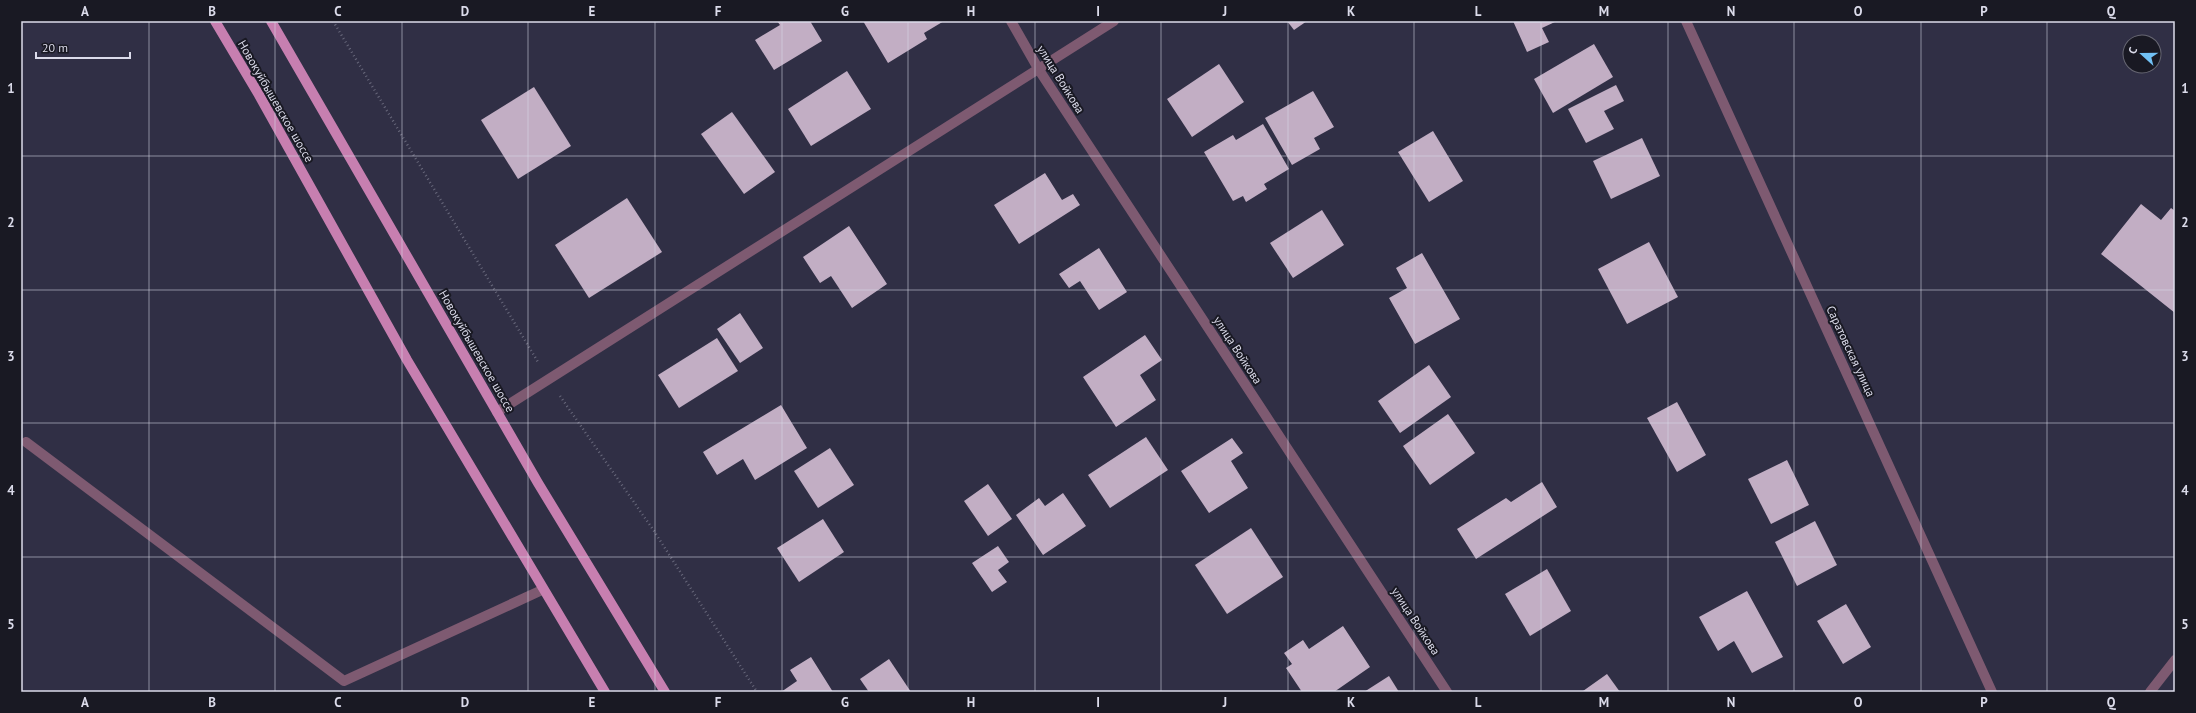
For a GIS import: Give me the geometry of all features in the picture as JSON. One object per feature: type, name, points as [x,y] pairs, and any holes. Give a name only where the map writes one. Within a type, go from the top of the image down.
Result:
[{"type":"main road","name":"Новокуйбышевское шоссе","points":[[215,21],[259,95],[407,360],[542,590],[605,692]]},
{"type":"main road","name":"Новокуйбышевское шоссе","points":[[271,21],[538,484],[664,692]]},
{"type":"street","name":"улица Войкова","points":[[1011,21],[1039,70],[1447,692]]},
{"type":"street","points":[[497,412],[1039,70],[1114,21]]},
{"type":"street","name":"Саратовская улица","points":[[1686,21],[1992,692]]},
{"type":"street","points":[[26,442],[344,681],[542,590]]},
{"type":"street","points":[[2150,692],[2175,660]]},
{"type":"building","points":[[777,21],[810,21],[822,41],[774,70],[755,40],[780,25]]},
{"type":"building","points":[[863,21],[944,21],[924,33],[927,39],[888,63]]},
{"type":"building","points":[[1287,21],[1307,21],[1294,30]]},
{"type":"building","points":[[1513,21],[1557,21],[1542,28],[1549,42],[1527,52]]},
{"type":"building","points":[[1594,44],[1613,77],[1553,113],[1534,79]]},
{"type":"building","points":[[1219,64],[1244,102],[1192,137],[1167,99]]},
{"type":"building","points":[[847,71],[871,109],[811,146],[788,109]]},
{"type":"building","points":[[1616,85],[1624,101],[1604,111],[1614,129],[1586,143],[1568,109]]},
{"type":"building","points":[[534,87],[571,146],[518,179],[481,120]]},
{"type":"building","points":[[1313,91],[1334,127],[1314,138],[1320,149],[1292,165],[1265,118]]},
{"type":"building","points":[[732,112],[775,172],[744,194],[701,134]]},
{"type":"building","points":[[1263,124],[1289,169],[1264,184],[1267,189],[1246,202],[1243,196],[1233,201],[1204,152],[1233,135],[1236,140]]},
{"type":"building","points":[[1433,131],[1463,181],[1429,202],[1398,152]]},
{"type":"building","points":[[1642,138],[1660,176],[1611,199],[1593,161]]},
{"type":"building","points":[[1045,173],[1062,200],[1073,194],[1080,205],[1019,244],[994,205]]},
{"type":"building","points":[[627,198],[662,252],[589,298],[555,245]]},
{"type":"building","points":[[2141,204],[2161,220],[2171,208],[2175,211],[2175,313],[2101,254]]},
{"type":"building","points":[[1322,210],[1344,245],[1293,278],[1270,243]]},
{"type":"building","points":[[849,226],[887,284],[852,308],[831,276],[820,283],[803,257]]},
{"type":"building","points":[[1649,242],[1678,297],[1627,324],[1598,269]]},
{"type":"building","points":[[1099,248],[1127,292],[1099,310],[1080,281],[1069,288],[1059,274]]},
{"type":"building","points":[[1422,253],[1460,319],[1415,344],[1389,298],[1407,288],[1396,268]]},
{"type":"building","points":[[740,313],[763,348],[740,363],[717,329]]},
{"type":"building","points":[[1145,335],[1162,360],[1140,375],[1156,400],[1116,427],[1083,377]]},
{"type":"building","points":[[717,338],[738,371],[679,408],[658,375]]},
{"type":"building","points":[[1429,365],[1451,397],[1400,433],[1378,401]]},
{"type":"building","points":[[1677,402],[1706,455],[1677,472],[1647,418]]},
{"type":"building","points":[[781,405],[807,448],[755,480],[743,459],[717,475],[703,452]]},
{"type":"building","points":[[1448,414],[1475,453],[1430,485],[1403,446]]},
{"type":"building","points":[[1146,437],[1168,470],[1110,508],[1088,475]]},
{"type":"building","points":[[1232,438],[1243,453],[1231,461],[1248,488],[1209,513],[1181,471]]},
{"type":"building","points":[[830,448],[854,485],[818,508],[794,471]]},
{"type":"building","points":[[1787,460],[1809,505],[1771,524],[1748,479]]},
{"type":"building","points":[[1542,482],[1557,507],[1476,559],[1457,529],[1506,498],[1511,502]]},
{"type":"building","points":[[988,484],[1012,519],[988,536],[964,501]]},
{"type":"building","points":[[1063,493],[1086,526],[1043,555],[1016,515],[1039,498],[1045,506]]},
{"type":"building","points":[[823,519],[844,552],[799,582],[777,548]]},
{"type":"building","points":[[1815,521],[1837,565],[1797,586],[1775,542]]},
{"type":"building","points":[[1251,528],[1283,577],[1227,614],[1195,565]]},
{"type":"building","points":[[998,546],[1009,562],[998,570],[1007,582],[992,592],[972,563]]},
{"type":"building","points":[[1547,569],[1571,611],[1530,636],[1505,594]]},
{"type":"building","points":[[1747,591],[1783,657],[1752,673],[1734,641],[1718,651],[1699,617]]},
{"type":"building","points":[[1846,604],[1871,647],[1843,664],[1817,621]]},
{"type":"building","points":[[1343,626],[1370,667],[1334,692],[1302,692],[1286,668],[1292,664],[1284,653],[1303,640],[1309,649]]},
{"type":"building","points":[[811,657],[833,692],[781,692],[797,681],[790,670]]},
{"type":"building","points":[[889,659],[911,692],[869,692],[860,679]]},
{"type":"building","points":[[1607,674],[1620,692],[1583,691]]},
{"type":"building","points":[[1389,676],[1399,692],[1364,692]]}]
